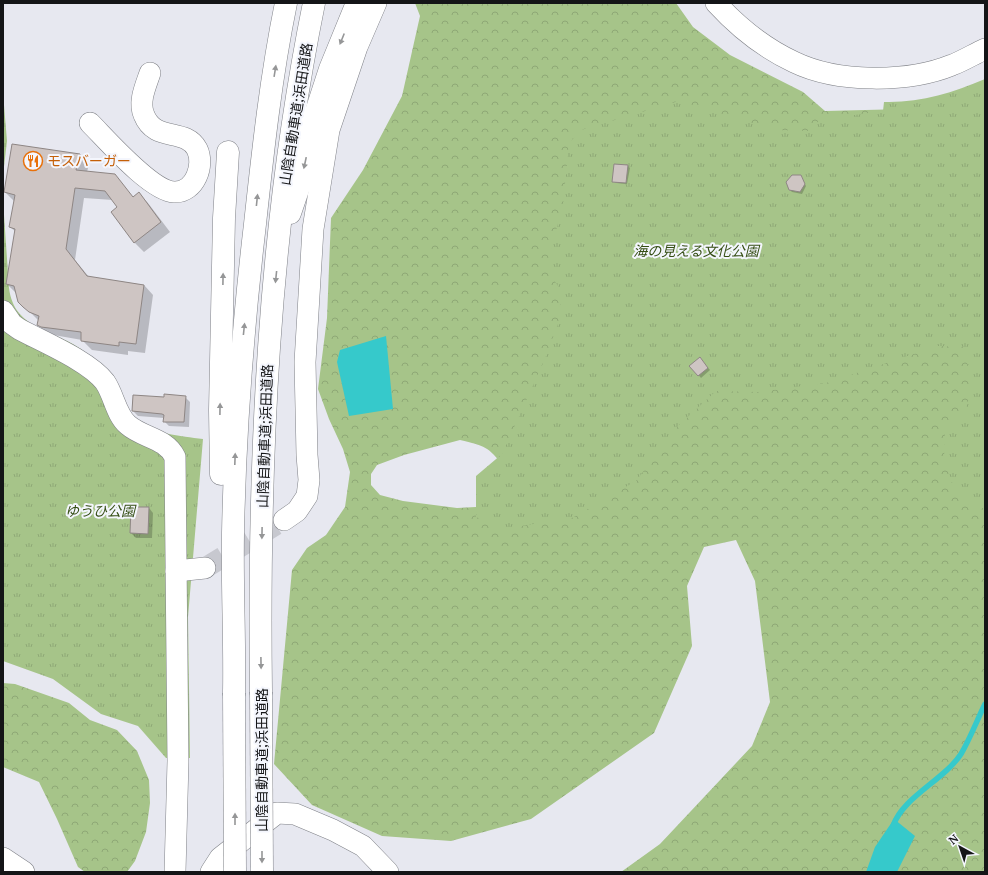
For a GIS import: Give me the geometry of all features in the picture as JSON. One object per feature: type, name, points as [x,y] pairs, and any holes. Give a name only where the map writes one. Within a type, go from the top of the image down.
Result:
[{"type":"highway","name":"山陰自動車道;浜田道路","points":[[235,872],[233,535],[236,437],[242,344],[259,184],[270,101],[286,3]]},
{"type":"highway","name":"山陰自動車道;浜田道路","points":[[262,872],[260,610],[263,442],[268,351],[284,187],[295,104],[314,3]]},
{"type":"highway","points":[[279,248],[302,178],[316,112],[330,69],[357,3]]},
{"type":"highway","points":[[228,152],[224,218],[220,410],[223,523],[234,671]]},
{"type":"street","points":[[284,520],[297,510],[307,496],[309,480],[307,455],[306,355],[313,229],[329,130],[357,46],[376,3]]},
{"type":"street","points":[[716,3],[732,20],[763,45],[794,63],[839,76],[878,78],[916,75],[952,65],[985,49]]},
{"type":"street","points":[[90,123],[134,167],[160,188],[173,192],[181,191],[192,183],[199,173],[201,160],[196,148],[188,140],[178,135],[158,132],[150,125],[143,113],[143,95],[150,73]]},
{"type":"street","points":[[3,311],[12,324],[19,329],[94,369],[115,400],[119,413],[126,424],[137,432],[162,442],[171,449],[175,457],[178,761],[175,872]]},
{"type":"street","points":[[176,571],[205,568]]},
{"type":"street","points":[[211,872],[220,858],[277,813],[295,814],[333,830],[363,846],[388,872]]},
{"type":"street","points":[[3,858],[24,872]]},
{"type":"green space","points":[[415,3],[676,3],[693,27],[730,55],[803,92],[825,111],[905,109],[985,425],[985,872],[621,872],[660,844],[752,746],[770,702],[755,581],[736,540],[704,547],[687,586],[692,646],[654,733],[531,819],[451,841],[382,836],[312,805],[274,764],[292,570],[307,548],[326,535],[345,507],[350,472],[343,449],[329,419],[318,389],[327,318],[331,218],[363,170],[402,96],[420,16]],"holes":[[[460,440],[481,446],[490,451],[504,467],[495,506],[457,508],[403,501],[380,495],[371,485],[371,474],[377,465],[404,455]]]},
{"type":"green space","name":"海の見える文化公園","points":[[985,79],[985,508],[973,508],[956,493],[944,460],[945,433],[966,410],[972,382],[963,347],[938,346],[826,383],[758,392],[716,391],[679,425],[636,481],[572,518],[502,529],[476,517],[476,476],[502,454],[544,361],[559,321],[561,291],[546,267],[563,205],[569,143],[581,130],[679,101],[775,130],[811,131],[819,120],[883,111],[884,102],[923,99],[948,93]]},
{"type":"green space","points":[[3,93],[7,141],[3,175]]},
{"type":"green space","name":"ゆうひ公園","points":[[3,200],[9,288],[12,302],[18,312],[26,320],[36,326],[70,342],[88,354],[104,373],[134,418],[141,423],[158,431],[203,439],[188,617],[190,758],[166,758],[138,726],[101,714],[53,679],[3,661]]},
{"type":"green space","points":[[3,683],[15,684],[69,703],[90,720],[117,730],[137,751],[149,780],[150,803],[146,832],[135,861],[127,872],[85,872],[78,867],[39,782],[3,767]]},
{"type":"water","points":[[386,336],[393,409],[349,416],[337,362],[340,350]]},
{"type":"water","points":[[894,819],[915,836],[897,872],[866,872],[875,847]]},
{"type":"building","points":[[12,144],[80,154],[76,170],[115,174],[133,197],[139,192],[161,222],[134,243],[111,212],[117,207],[105,191],[75,188],[66,249],[87,276],[144,285],[136,344],[119,342],[119,346],[81,341],[81,332],[41,327],[37,325],[39,316],[29,312],[23,307],[18,302],[14,286],[6,284],[15,229],[9,227],[15,195],[4,192]]},
{"type":"building","points":[[614,164],[628,165],[626,183],[612,182]]},
{"type":"building","points":[[792,175],[801,175],[805,184],[800,192],[789,190],[786,182]]},
{"type":"building","points":[[700,357],[708,368],[698,376],[689,366]]},
{"type":"building","points":[[164,394],[186,396],[184,422],[163,422],[164,415],[162,414],[132,411],[133,395],[164,397]]},
{"type":"building","points":[[131,507],[149,507],[148,534],[130,533]]},
{"type":"waterway","points":[[893,826],[905,806],[945,772],[961,754],[985,704]]},
{"type":"tunnel","points":[[205,568],[284,520]]},
{"type":"place","name":"モスバーガー","points":[[33,161]]}]
